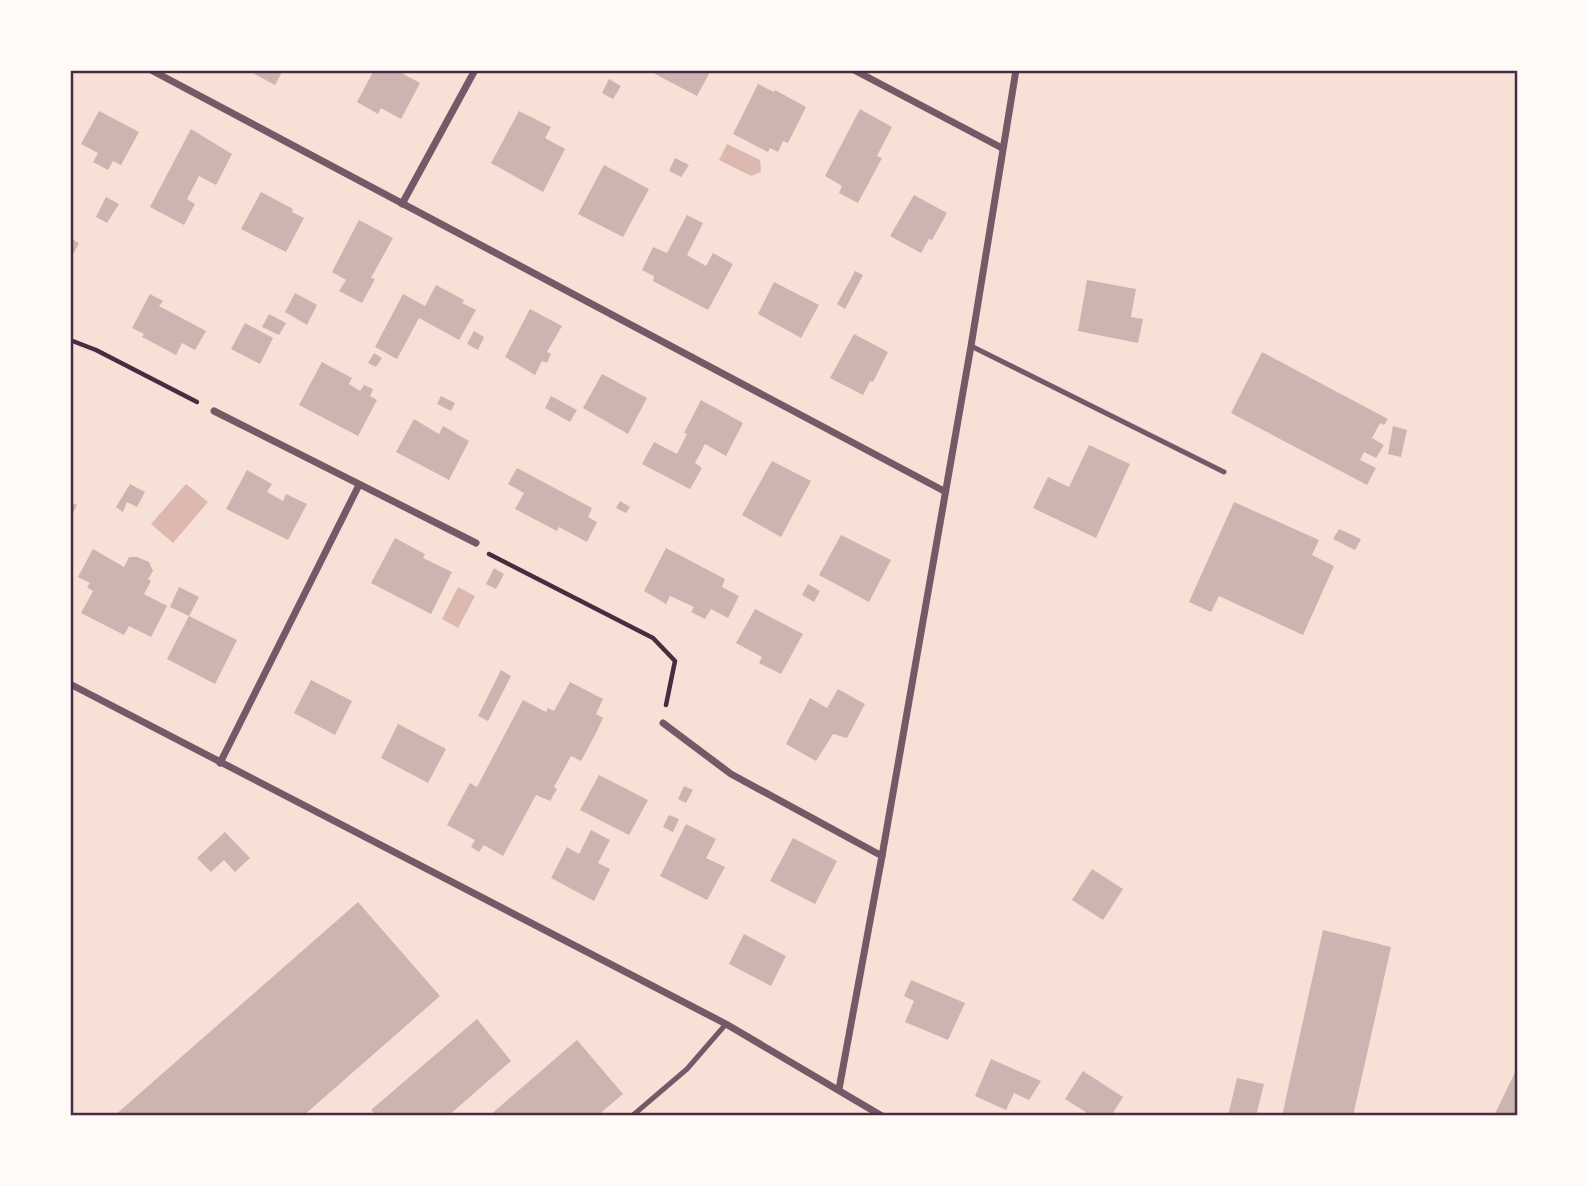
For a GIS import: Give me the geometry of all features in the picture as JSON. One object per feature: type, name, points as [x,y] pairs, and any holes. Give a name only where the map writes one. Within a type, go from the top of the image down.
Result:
[{"type":"street","points":[[151,70],[944,491]]},
{"type":"street","points":[[402,204],[475,70]]},
{"type":"street","points":[[854,70],[1002,148]]},
{"type":"street","points":[[839,1089],[971,346],[1016,70]]},
{"type":"street","points":[[214,411],[477,543]]},
{"type":"street","points":[[220,763],[359,485]]},
{"type":"street","points":[[70,684],[726,1024],[882,1116]]},
{"type":"street","points":[[663,723],[731,774],[882,856]]},
{"type":"lane","points":[[971,346],[1224,472]]},
{"type":"lane","points":[[632,1116],[687,1069],[726,1024]]},
{"type":"path","points":[[70,340],[96,350],[214,411]]},
{"type":"path","points":[[477,543],[491,556],[653,638],[675,661],[663,723]]},
{"type":"shaded area","points":[[727,144],[760,160],[761,172],[751,176],[719,160]]},
{"type":"shaded area","points":[[186,484],[208,502],[173,543],[151,524]]},
{"type":"shaded area","points":[[458,587],[475,596],[458,628],[442,619]]},
{"type":"building","points":[[247,70],[283,70],[275,85]]},
{"type":"building","points":[[374,70],[396,70],[420,83],[401,119],[381,108],[378,114],[357,102]]},
{"type":"building","points":[[657,70],[711,70],[697,96],[655,74]]},
{"type":"building","points":[[609,79],[621,86],[613,99],[602,93]]},
{"type":"building","points":[[758,84],[806,107],[788,143],[783,141],[778,152],[770,148],[768,152],[733,134]]},
{"type":"building","points":[[860,109],[892,127],[877,156],[882,158],[858,203],[839,193],[842,186],[825,176]]},
{"type":"building","points":[[99,111],[139,132],[121,165],[113,161],[108,170],[93,162],[98,153],[81,144]]},
{"type":"building","points":[[519,111],[551,127],[545,138],[565,149],[543,192],[491,163]]},
{"type":"building","points":[[191,129],[232,154],[216,185],[199,176],[187,199],[195,204],[184,225],[150,207]]},
{"type":"building","points":[[675,158],[689,165],[681,177],[669,171]]},
{"type":"building","points":[[604,165],[649,189],[623,237],[578,214]]},
{"type":"building","points":[[261,192],[304,218],[286,252],[241,229]]},
{"type":"building","points":[[914,195],[947,213],[932,240],[929,239],[921,253],[890,236]]},
{"type":"building","points":[[106,197],[119,204],[107,223],[96,217]]},
{"type":"building","points":[[687,215],[703,223],[687,255],[706,266],[713,253],[733,264],[708,310],[653,281],[654,276],[642,270],[653,247],[667,253]]},
{"type":"building","points":[[359,220],[393,238],[371,278],[375,279],[362,303],[339,291],[346,280],[332,272]]},
{"type":"building","points":[[70,238],[79,243],[70,260]]},
{"type":"building","points":[[855,271],[863,275],[845,309],[837,304]]},
{"type":"building","points":[[1087,280],[1136,289],[1131,317],[1143,319],[1138,343],[1078,331]]},
{"type":"building","points":[[774,282],[819,305],[801,338],[758,314]]},
{"type":"building","points":[[436,285],[464,300],[462,303],[476,310],[459,340],[419,318],[397,359],[375,347],[403,294],[425,306]]},
{"type":"building","points":[[295,293],[317,305],[307,325],[285,312]]},
{"type":"building","points":[[150,294],[163,301],[159,306],[206,331],[195,350],[182,343],[176,355],[142,337],[144,334],[132,328]]},
{"type":"building","points":[[530,309],[562,326],[547,352],[551,354],[547,363],[542,361],[535,375],[505,357]]},
{"type":"building","points":[[269,314],[286,323],[279,335],[262,327]]},
{"type":"building","points":[[245,323],[273,338],[260,364],[231,349]]},
{"type":"building","points":[[474,331],[484,337],[478,350],[467,344]]},
{"type":"building","points":[[854,334],[888,352],[873,382],[870,381],[863,395],[830,378]]},
{"type":"building","points":[[1262,352],[1388,419],[1384,425],[1380,423],[1372,438],[1384,445],[1376,458],[1364,452],[1360,460],[1376,468],[1367,485],[1231,413]]},
{"type":"building","points":[[374,353],[382,358],[376,367],[368,363]]},
{"type":"building","points":[[322,362],[352,378],[349,384],[360,391],[364,385],[373,389],[370,396],[377,400],[358,436],[299,405]]},
{"type":"building","points":[[602,374],[647,398],[628,434],[583,408]]},
{"type":"building","points":[[441,396],[455,403],[451,411],[437,404]]},
{"type":"building","points":[[551,396],[577,410],[570,422],[545,408]]},
{"type":"building","points":[[701,400],[743,423],[726,456],[705,444],[695,463],[702,468],[690,489],[642,464],[654,442],[677,454],[687,434],[684,433]]},
{"type":"building","points":[[414,419],[439,434],[443,426],[469,441],[449,480],[396,452]]},
{"type":"building","points":[[1393,426],[1407,430],[1401,457],[1388,454]]},
{"type":"building","points":[[1089,445],[1130,464],[1096,538],[1033,508],[1048,477],[1069,487]]},
{"type":"building","points":[[772,461],[811,481],[781,537],[742,515]]},
{"type":"building","points":[[517,468],[592,508],[588,517],[597,522],[587,542],[559,527],[557,531],[515,509],[524,493],[508,484]]},
{"type":"building","points":[[247,470],[272,484],[267,492],[283,501],[286,494],[307,504],[288,540],[226,509]]},
{"type":"building","points":[[130,484],[145,492],[137,507],[127,502],[123,512],[116,507]]},
{"type":"building","points":[[620,501],[630,507],[626,513],[616,508]]},
{"type":"building","points":[[70,502],[77,505],[70,519]]},
{"type":"building","points":[[1234,502],[1319,540],[1312,555],[1334,566],[1303,635],[1219,596],[1211,612],[1189,602]]},
{"type":"building","points":[[1339,529],[1361,539],[1355,550],[1333,539]]},
{"type":"building","points":[[841,535],[891,560],[869,602],[819,575]]},
{"type":"building","points":[[395,538],[425,554],[423,558],[452,572],[431,614],[371,583]]},
{"type":"building","points":[[666,548],[725,579],[722,587],[739,596],[728,618],[711,609],[705,619],[691,612],[694,607],[670,596],[666,604],[644,591]]},
{"type":"building","points":[[93,549],[124,567],[129,557],[149,562],[153,571],[144,594],[167,606],[151,637],[129,626],[124,635],[81,613],[93,591],[87,587],[90,583],[78,577]]},
{"type":"building","points":[[494,568],[504,574],[496,589],[486,584]]},
{"type":"building","points":[[808,584],[820,591],[814,602],[802,595]]},
{"type":"building","points":[[179,587],[199,597],[189,616],[170,607]]},
{"type":"building","points":[[755,609],[803,634],[781,674],[759,663],[762,657],[736,643]]},
{"type":"building","points":[[189,616],[237,640],[215,684],[167,659]]},
{"type":"building","points":[[501,670],[511,676],[488,721],[478,716]]},
{"type":"building","points":[[311,680],[352,701],[335,735],[294,713]]},
{"type":"building","points":[[570,682],[603,699],[596,714],[603,718],[596,733],[581,761],[571,756],[554,787],[557,789],[550,801],[536,795],[503,856],[484,845],[479,852],[471,847],[475,840],[447,825],[470,783],[477,787],[523,700],[546,712],[548,708],[554,711]]},
{"type":"building","points":[[838,689],[865,704],[847,738],[833,734],[816,761],[786,744],[810,698],[827,708]]},
{"type":"building","points":[[398,724],[446,749],[428,783],[381,758]]},
{"type":"building","points":[[599,775],[648,800],[629,835],[580,810]]},
{"type":"building","points":[[684,786],[693,790],[686,803],[678,799]]},
{"type":"building","points":[[669,815],[679,819],[673,832],[663,827]]},
{"type":"building","points":[[686,824],[716,839],[706,858],[725,867],[707,900],[660,876]]},
{"type":"building","points":[[591,830],[610,840],[598,863],[610,869],[594,901],[551,878],[567,847],[579,854]]},
{"type":"building","points":[[225,832],[250,858],[235,872],[224,860],[211,872],[197,858]]},
{"type":"building","points":[[793,838],[837,861],[815,904],[770,881]]},
{"type":"building","points":[[1092,869],[1123,889],[1103,920],[1072,900]]},
{"type":"building","points":[[358,902],[440,996],[303,1116],[114,1116]]},
{"type":"building","points":[[1323,930],[1391,947],[1353,1116],[1282,1116]]},
{"type":"building","points":[[744,934],[786,956],[771,986],[729,964]]},
{"type":"building","points":[[911,980],[965,1003],[948,1040],[905,1022],[914,1001],[904,996]]},
{"type":"building","points":[[477,1019],[511,1061],[448,1116],[377,1116],[371,1110]]},
{"type":"building","points":[[577,1040],[623,1094],[597,1116],[489,1116]]},
{"type":"building","points":[[991,1059],[1041,1081],[1029,1100],[1014,1093],[1006,1110],[975,1096]]},
{"type":"building","points":[[1518,1066],[1518,1116],[1494,1116]]},
{"type":"building","points":[[1083,1071],[1123,1097],[1111,1116],[1092,1116],[1065,1099]]},
{"type":"building","points":[[1237,1078],[1264,1084],[1256,1116],[1228,1116]]}]
